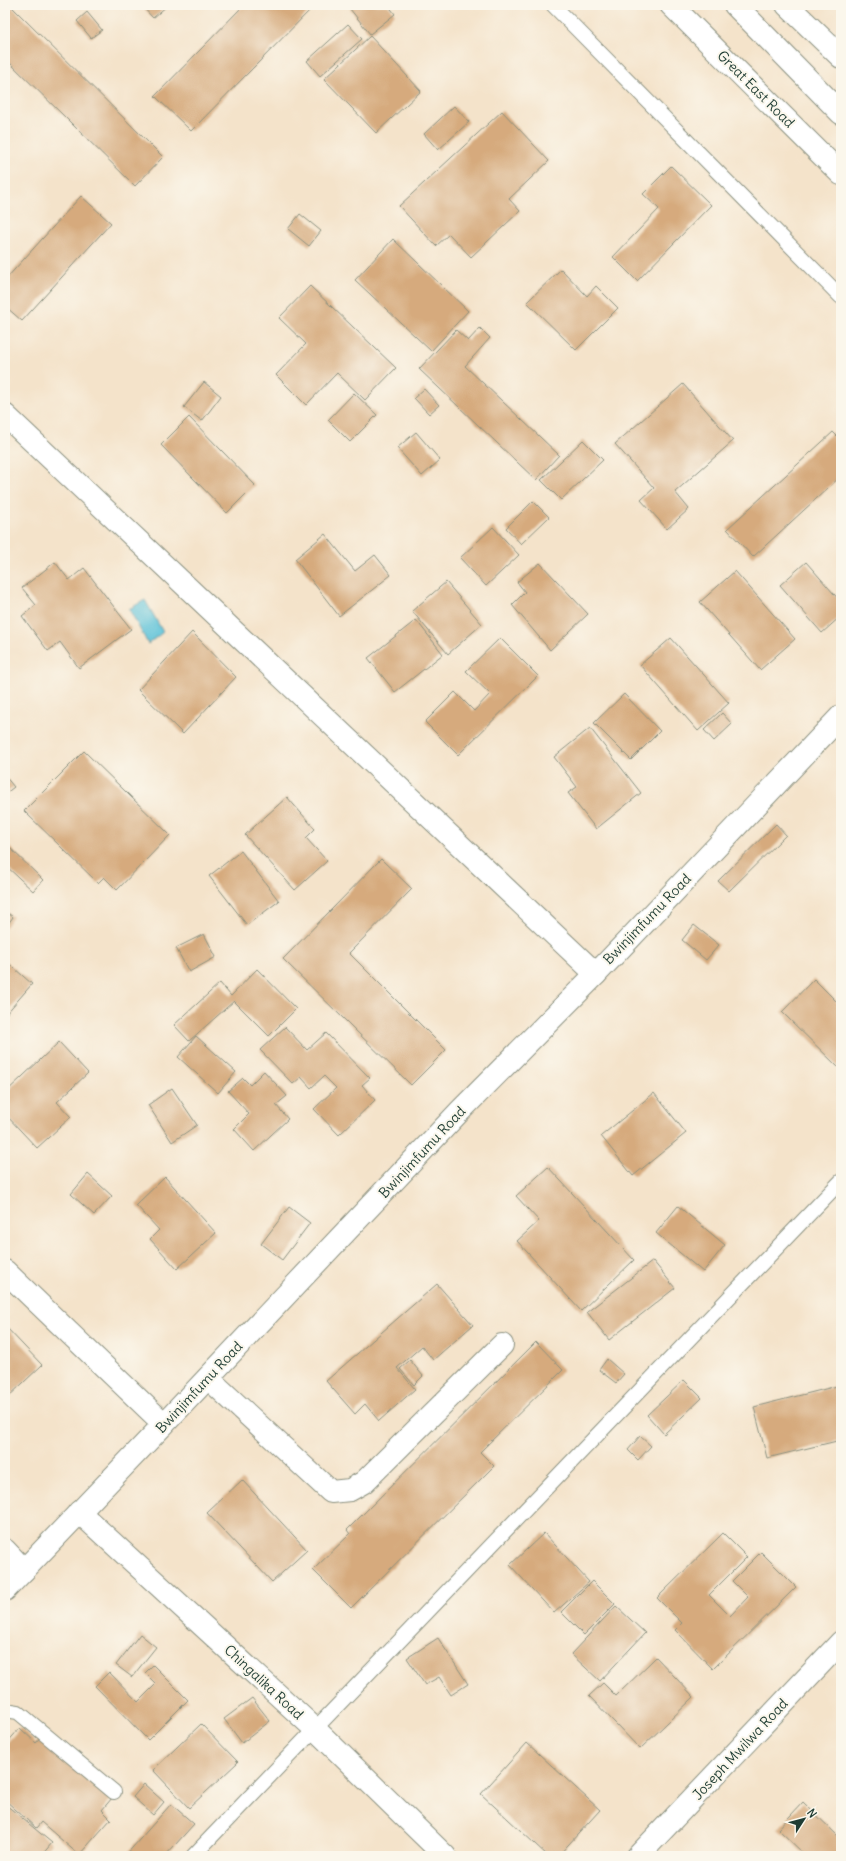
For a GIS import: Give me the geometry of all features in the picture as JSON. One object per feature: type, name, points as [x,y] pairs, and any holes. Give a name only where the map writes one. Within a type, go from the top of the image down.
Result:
[{"type":"street","name":"Great East Road","points":[[671,5],[841,174]]},
{"type":"street","points":[[736,5],[841,113]]},
{"type":"street","points":[[787,5],[841,57]]},
{"type":"street","points":[[5,415],[596,974]]},
{"type":"street","name":"Bwinjimfumu Road","points":[[5,1590],[459,1112],[596,974],[841,716]]},
{"type":"street","points":[[5,1271],[164,1424]]},
{"type":"street","points":[[208,1378],[331,1492],[350,1490],[364,1482],[502,1345]]},
{"type":"street","name":"Chingalika Road","points":[[79,1512],[315,1729],[445,1856]]},
{"type":"street","points":[[5,1550],[24,1570]]},
{"type":"street","name":"Joseph Mwilwa Road","points":[[638,1856],[841,1642]]},
{"type":"lane","points":[[553,5],[841,297]]},
{"type":"lane","points":[[193,1856],[841,1181]]},
{"type":"lane","points":[[5,1710],[18,1712],[114,1792]]},
{"type":"water","points":[[145,600],[163,632],[148,644],[129,609]]},
{"type":"building","points":[[5,5],[10,5],[163,157],[135,186],[5,58]]},
{"type":"building","points":[[141,5],[168,5],[153,18]]},
{"type":"building","points":[[244,5],[315,5],[191,131],[155,96]]},
{"type":"building","points":[[355,5],[388,5],[395,14],[370,34],[350,9]]},
{"type":"building","points":[[87,12],[102,30],[91,38],[77,21]]},
{"type":"building","points":[[348,24],[362,39],[320,76],[307,61]]},
{"type":"building","points":[[370,36],[421,91],[376,133],[324,79]]},
{"type":"building","points":[[454,106],[469,122],[438,150],[424,134]]},
{"type":"building","points":[[502,111],[549,161],[509,199],[520,211],[471,257],[449,234],[436,246],[399,206]]},
{"type":"building","points":[[671,166],[711,205],[637,281],[613,257],[659,209],[643,194]]},
{"type":"building","points":[[81,196],[111,223],[22,321],[5,306],[5,280]]},
{"type":"building","points":[[300,214],[321,231],[309,246],[288,229]]},
{"type":"building","points":[[393,239],[468,311],[431,351],[355,280]]},
{"type":"building","points":[[561,269],[587,296],[596,286],[618,308],[576,350],[527,302]]},
{"type":"building","points":[[310,286],[396,368],[365,400],[337,373],[306,405],[276,375],[306,344],[279,318]]},
{"type":"building","points":[[480,328],[490,338],[465,366],[559,455],[536,480],[419,369],[456,330],[468,341]]},
{"type":"building","points":[[204,382],[221,396],[202,421],[184,407]]},
{"type":"building","points":[[683,384],[733,441],[675,492],[689,509],[667,529],[641,500],[654,488],[615,444]]},
{"type":"building","points":[[424,389],[439,405],[429,414],[414,398]]},
{"type":"building","points":[[354,393],[377,415],[350,442],[328,420]]},
{"type":"building","points":[[189,417],[255,485],[227,513],[161,445]]},
{"type":"building","points":[[416,432],[440,460],[422,476],[397,448]]},
{"type":"building","points":[[833,432],[841,440],[841,476],[753,557],[727,529]]},
{"type":"building","points":[[583,440],[603,460],[561,500],[541,480]]},
{"type":"building","points":[[533,501],[549,517],[521,544],[506,528]]},
{"type":"building","points":[[493,527],[519,555],[486,586],[460,558]]},
{"type":"building","points":[[325,534],[355,571],[375,555],[391,575],[339,616],[295,559]]},
{"type":"building","points":[[55,562],[69,580],[84,568],[131,629],[79,668],[60,642],[48,651],[22,616],[36,605],[22,588]]},
{"type":"building","points":[[806,562],[841,602],[841,616],[822,633],[780,585]]},
{"type":"building","points":[[540,563],[588,614],[550,650],[512,605],[525,592],[517,582]]},
{"type":"building","points":[[735,571],[795,639],[760,670],[700,602]]},
{"type":"building","points":[[446,582],[482,624],[448,654],[412,611]]},
{"type":"building","points":[[416,620],[443,654],[395,692],[368,658]]},
{"type":"building","points":[[192,632],[236,677],[183,734],[138,690]]},
{"type":"building","points":[[500,638],[538,676],[458,755],[425,722],[455,692],[474,711],[490,694],[466,671]]},
{"type":"building","points":[[671,638],[729,703],[698,731],[640,665]]},
{"type":"building","points":[[624,694],[660,731],[631,760],[594,723]]},
{"type":"building","points":[[722,713],[732,724],[714,741],[704,730]]},
{"type":"building","points":[[590,728],[641,793],[596,829],[568,793],[577,787],[554,757]]},
{"type":"building","points":[[84,751],[170,835],[117,890],[104,877],[98,883],[24,811]]},
{"type":"building","points":[[5,776],[14,787],[5,794]]},
{"type":"building","points":[[287,797],[315,829],[306,838],[327,861],[295,890],[245,835]]},
{"type":"building","points":[[776,824],[786,835],[729,891],[718,881]]},
{"type":"building","points":[[5,843],[43,880],[33,891],[5,865]]},
{"type":"building","points":[[241,851],[279,901],[247,925],[209,876]]},
{"type":"building","points":[[381,859],[412,889],[349,953],[446,1050],[411,1085],[283,959]]},
{"type":"building","points":[[5,911],[13,917],[5,928]]},
{"type":"building","points":[[694,925],[719,945],[706,960],[682,940]]},
{"type":"building","points":[[204,934],[216,957],[189,972],[176,948]]},
{"type":"building","points":[[5,960],[32,984],[5,1015]]},
{"type":"building","points":[[257,969],[296,1009],[269,1036],[234,1001],[189,1041],[174,1025],[220,983],[231,996]]},
{"type":"building","points":[[814,979],[841,1006],[841,1070],[782,1012]]},
{"type":"building","points":[[285,1027],[307,1050],[326,1033],[370,1078],[362,1085],[375,1100],[339,1135],[314,1109],[336,1088],[324,1076],[311,1088],[301,1077],[293,1084],[260,1050]]},
{"type":"building","points":[[196,1036],[236,1072],[218,1093],[178,1057]]},
{"type":"building","points":[[59,1042],[88,1073],[57,1102],[71,1117],[37,1148],[5,1114],[5,1093]]},
{"type":"building","points":[[264,1071],[287,1096],[276,1105],[288,1119],[254,1151],[234,1129],[249,1114],[228,1091],[243,1078],[250,1085]]},
{"type":"building","points":[[172,1088],[197,1125],[172,1142],[148,1105]]},
{"type":"building","points":[[654,1093],[686,1133],[633,1176],[601,1136]]},
{"type":"building","points":[[548,1167],[634,1260],[581,1311],[517,1241],[539,1221],[516,1196]]},
{"type":"building","points":[[88,1174],[112,1196],[94,1215],[71,1194]]},
{"type":"building","points":[[165,1177],[216,1233],[177,1269],[150,1239],[159,1230],[136,1205]]},
{"type":"building","points":[[678,1206],[725,1245],[703,1272],[656,1233]]},
{"type":"building","points":[[289,1207],[310,1223],[282,1260],[261,1244]]},
{"type":"building","points":[[653,1261],[675,1288],[609,1340],[587,1312]]},
{"type":"building","points":[[437,1284],[473,1325],[433,1360],[422,1346],[397,1368],[415,1389],[379,1421],[365,1404],[355,1414],[326,1381]]},
{"type":"building","points":[[5,1326],[42,1365],[5,1400]]},
{"type":"building","points":[[536,1342],[563,1370],[480,1452],[494,1466],[351,1608],[313,1570],[350,1534],[347,1530]]},
{"type":"building","points":[[607,1359],[624,1374],[616,1383],[599,1370]]},
{"type":"building","points":[[410,1360],[423,1376],[414,1385],[400,1369]]},
{"type":"building","points":[[684,1380],[702,1398],[664,1434],[647,1415]]},
{"type":"building","points":[[841,1385],[841,1440],[767,1458],[754,1407]]},
{"type":"building","points":[[640,1436],[651,1446],[638,1460],[628,1450]]},
{"type":"building","points":[[242,1480],[307,1550],[272,1582],[207,1513]]},
{"type":"building","points":[[544,1533],[589,1582],[554,1613],[510,1565]]},
{"type":"building","points":[[723,1533],[747,1557],[709,1595],[730,1616],[748,1597],[732,1581],[761,1552],[796,1587],[713,1669],[675,1630],[682,1623],[657,1598]]},
{"type":"building","points":[[592,1581],[615,1604],[584,1635],[561,1612]]},
{"type":"building","points":[[616,1606],[645,1633],[600,1681],[571,1654]]},
{"type":"building","points":[[140,1634],[156,1647],[132,1677],[116,1665]]},
{"type":"building","points":[[438,1638],[468,1684],[451,1695],[439,1677],[425,1685],[407,1658]]},
{"type":"building","points":[[656,1657],[694,1697],[640,1749],[589,1696],[603,1683],[616,1696]]},
{"type":"building","points":[[153,1665],[188,1700],[148,1740],[95,1686],[109,1672],[138,1702],[156,1684],[145,1673]]},
{"type":"building","points":[[252,1698],[270,1721],[242,1743],[224,1719]]},
{"type":"building","points":[[201,1724],[238,1762],[189,1808],[153,1770]]},
{"type":"building","points":[[20,1728],[36,1743],[42,1736],[112,1798],[102,1810],[111,1819],[79,1855],[41,1822],[36,1828],[5,1800],[5,1745]]},
{"type":"building","points":[[527,1743],[600,1810],[558,1856],[548,1856],[481,1794]]},
{"type":"building","points":[[144,1784],[164,1802],[153,1815],[133,1797]]},
{"type":"building","points":[[803,1802],[841,1839],[841,1856],[806,1856],[778,1829]]},
{"type":"building","points":[[5,1804],[52,1843],[41,1856],[5,1856]]},
{"type":"building","points":[[171,1804],[194,1824],[165,1856],[125,1856]]}]
